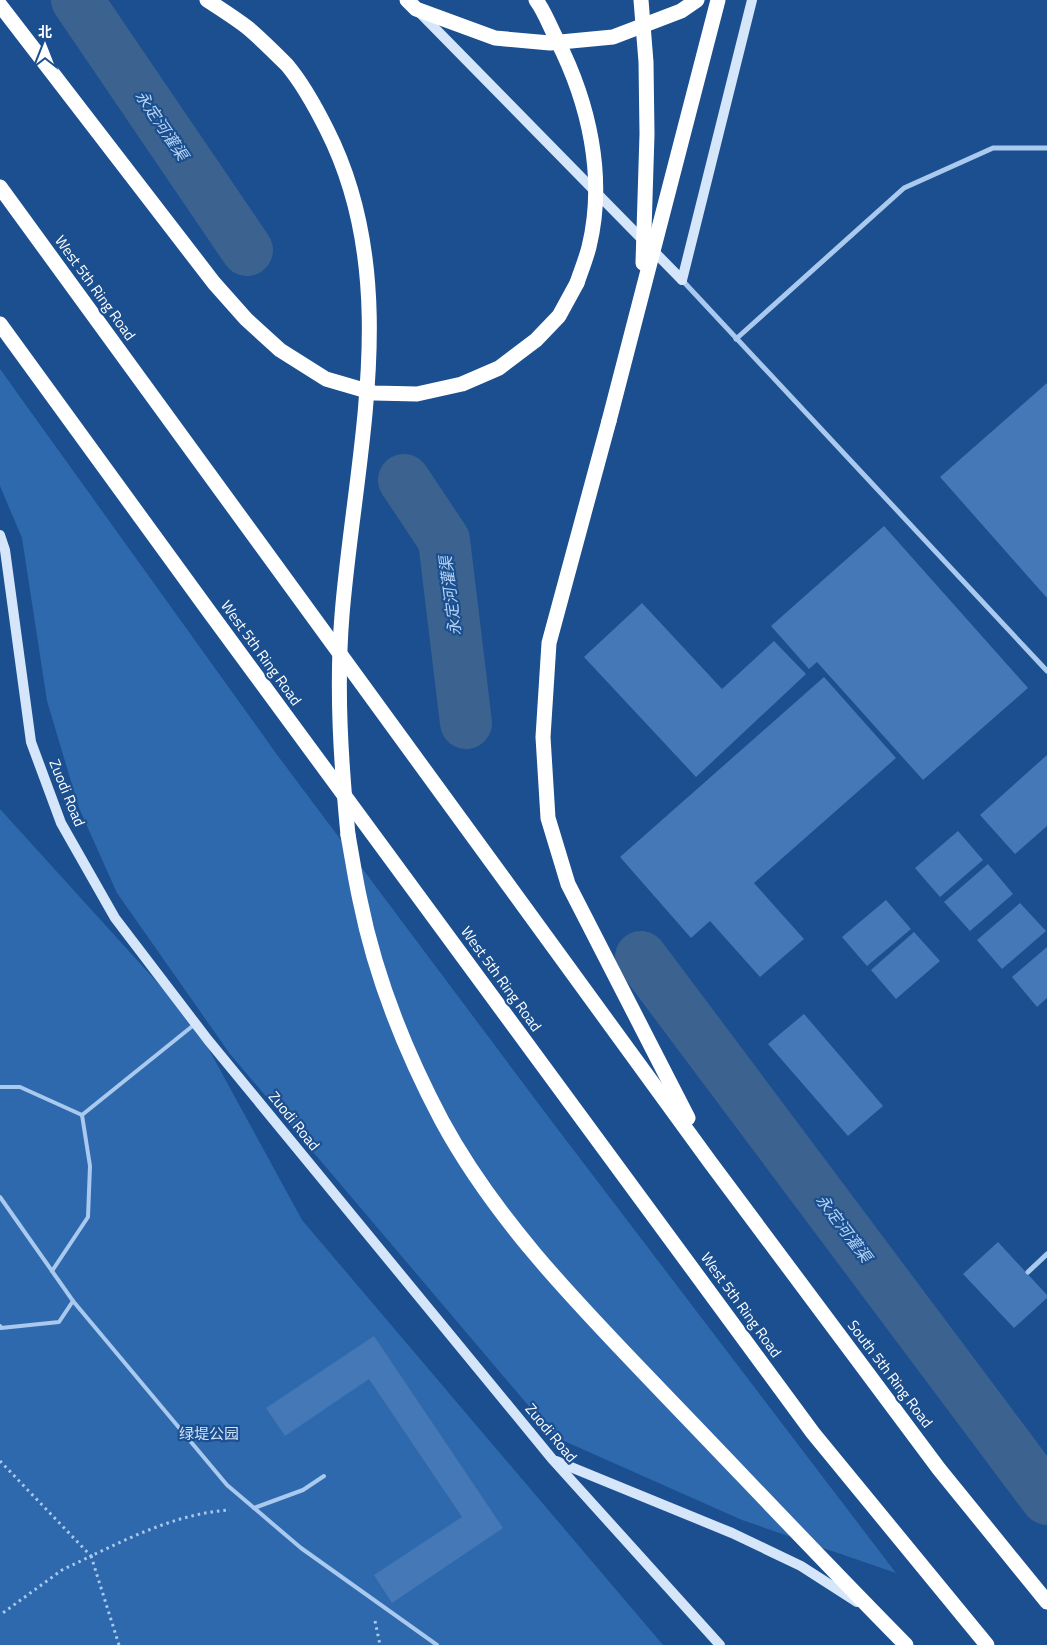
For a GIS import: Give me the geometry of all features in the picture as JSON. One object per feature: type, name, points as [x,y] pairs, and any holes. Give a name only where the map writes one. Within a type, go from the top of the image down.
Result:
[{"type":"highway","points":[[207,0],[248,28],[288,66],[315,106],[338,151],[355,202],[367,262],[371,318],[368,382],[342,617],[338,696],[348,835],[360,901],[379,972],[408,1049],[443,1122],[484,1189],[533,1251],[595,1322],[906,1645]]},
{"type":"highway","points":[[0,5],[214,283],[246,319],[280,350],[326,379],[374,393],[417,394],[462,384],[499,368],[536,340],[560,316],[577,283],[589,246],[596,203],[593,143],[582,101],[565,56],[536,0]]},
{"type":"highway","points":[[641,0],[646,62],[647,134],[642,289]]},
{"type":"highway","points":[[412,4],[495,38],[550,43],[613,37],[681,11],[697,0]]},
{"type":"highway","points":[[710,1162],[568,884],[548,818],[544,737],[549,642],[609,421],[718,0]]},
{"type":"highway","name":"West 5th Ring Road","points":[[0,187],[710,1162]]},
{"type":"highway","name":"West 5th Ring Road","points":[[0,324],[208,610],[814,1433],[987,1645]]},
{"type":"highway","name":"South 5th Ring Road","points":[[710,1162],[939,1469],[1047,1602]]},
{"type":"main road","points":[[682,280],[752,0]]},
{"type":"main road","points":[[412,4],[682,280]]},
{"type":"main road","name":"Zuodi Road","points":[[0,535],[5,550],[31,742],[61,823],[116,918],[195,1024],[553,1460],[720,1645]]},
{"type":"main road","points":[[553,1460],[732,1533],[801,1566],[873,1612]]},
{"type":"street","points":[[736,339],[904,188],[994,148],[1047,148]]},
{"type":"street","points":[[682,280],[1047,671]]},
{"type":"street","points":[[1028,1272],[1047,1254]]},
{"type":"lane","points":[[82,1115],[195,1024]]},
{"type":"lane","points":[[0,1087],[20,1087],[82,1115]]},
{"type":"lane","points":[[52,1271],[88,1217],[90,1166],[82,1115]]},
{"type":"lane","points":[[0,1197],[73,1301],[227,1485],[301,1548],[437,1645]]},
{"type":"lane","points":[[0,1326],[1,1328],[59,1322],[73,1301]]},
{"type":"lane","points":[[254,1508],[303,1490],[324,1476]]},
{"type":"path","points":[[0,1461],[90,1556],[120,1645]]},
{"type":"path","points":[[0,1615],[62,1570],[139,1534],[207,1512],[254,1508]]},
{"type":"green space","points":[[0,369],[278,756],[553,1123],[896,1573],[742,1520],[555,1437],[230,1054],[117,893],[79,808],[47,701],[22,538],[0,486]]},
{"type":"green space","name":"绿堤公园","points":[[0,809],[195,1024],[302,1220],[663,1645],[0,1645]]},
{"type":"building","points":[[1047,383],[1047,598],[940,477]]},
{"type":"building","points":[[884,526],[1028,688],[923,780],[817,662],[809,669],[771,626]]},
{"type":"building","points":[[642,603],[722,689],[774,641],[806,674],[696,777],[584,657]]},
{"type":"building","points":[[824,677],[896,758],[754,883],[804,939],[760,977],[710,921],[691,938],[620,857]]},
{"type":"building","points":[[1047,755],[1047,826],[1015,854],[980,815]]},
{"type":"building","points":[[958,831],[983,860],[940,897],[915,868]]},
{"type":"building","points":[[988,864],[1013,894],[970,931],[944,902]]},
{"type":"building","points":[[886,900],[911,929],[867,966],[842,937]]},
{"type":"building","points":[[1020,903],[1046,931],[1002,969],[977,940]]},
{"type":"building","points":[[914,932],[940,961],[896,999],[871,970]]},
{"type":"building","points":[[1047,947],[1047,998],[1037,1007],[1012,977]]},
{"type":"building","points":[[804,1014],[883,1106],[848,1136],[768,1044]]},
{"type":"building","points":[[998,1242],[1047,1295],[1047,1298],[1014,1328],[963,1274]]},
{"type":"building","points":[[374,1336],[503,1528],[392,1603],[374,1575],[462,1517],[369,1379],[285,1436],[266,1408]]},
{"type":"waterway","name":"永定河灌渠","points":[[77,0],[247,250]]},
{"type":"waterway","name":"永定河灌渠","points":[[404,480],[444,540],[466,723]]},
{"type":"waterway","name":"永定河灌渠","points":[[641,957],[1047,1499]]}]
